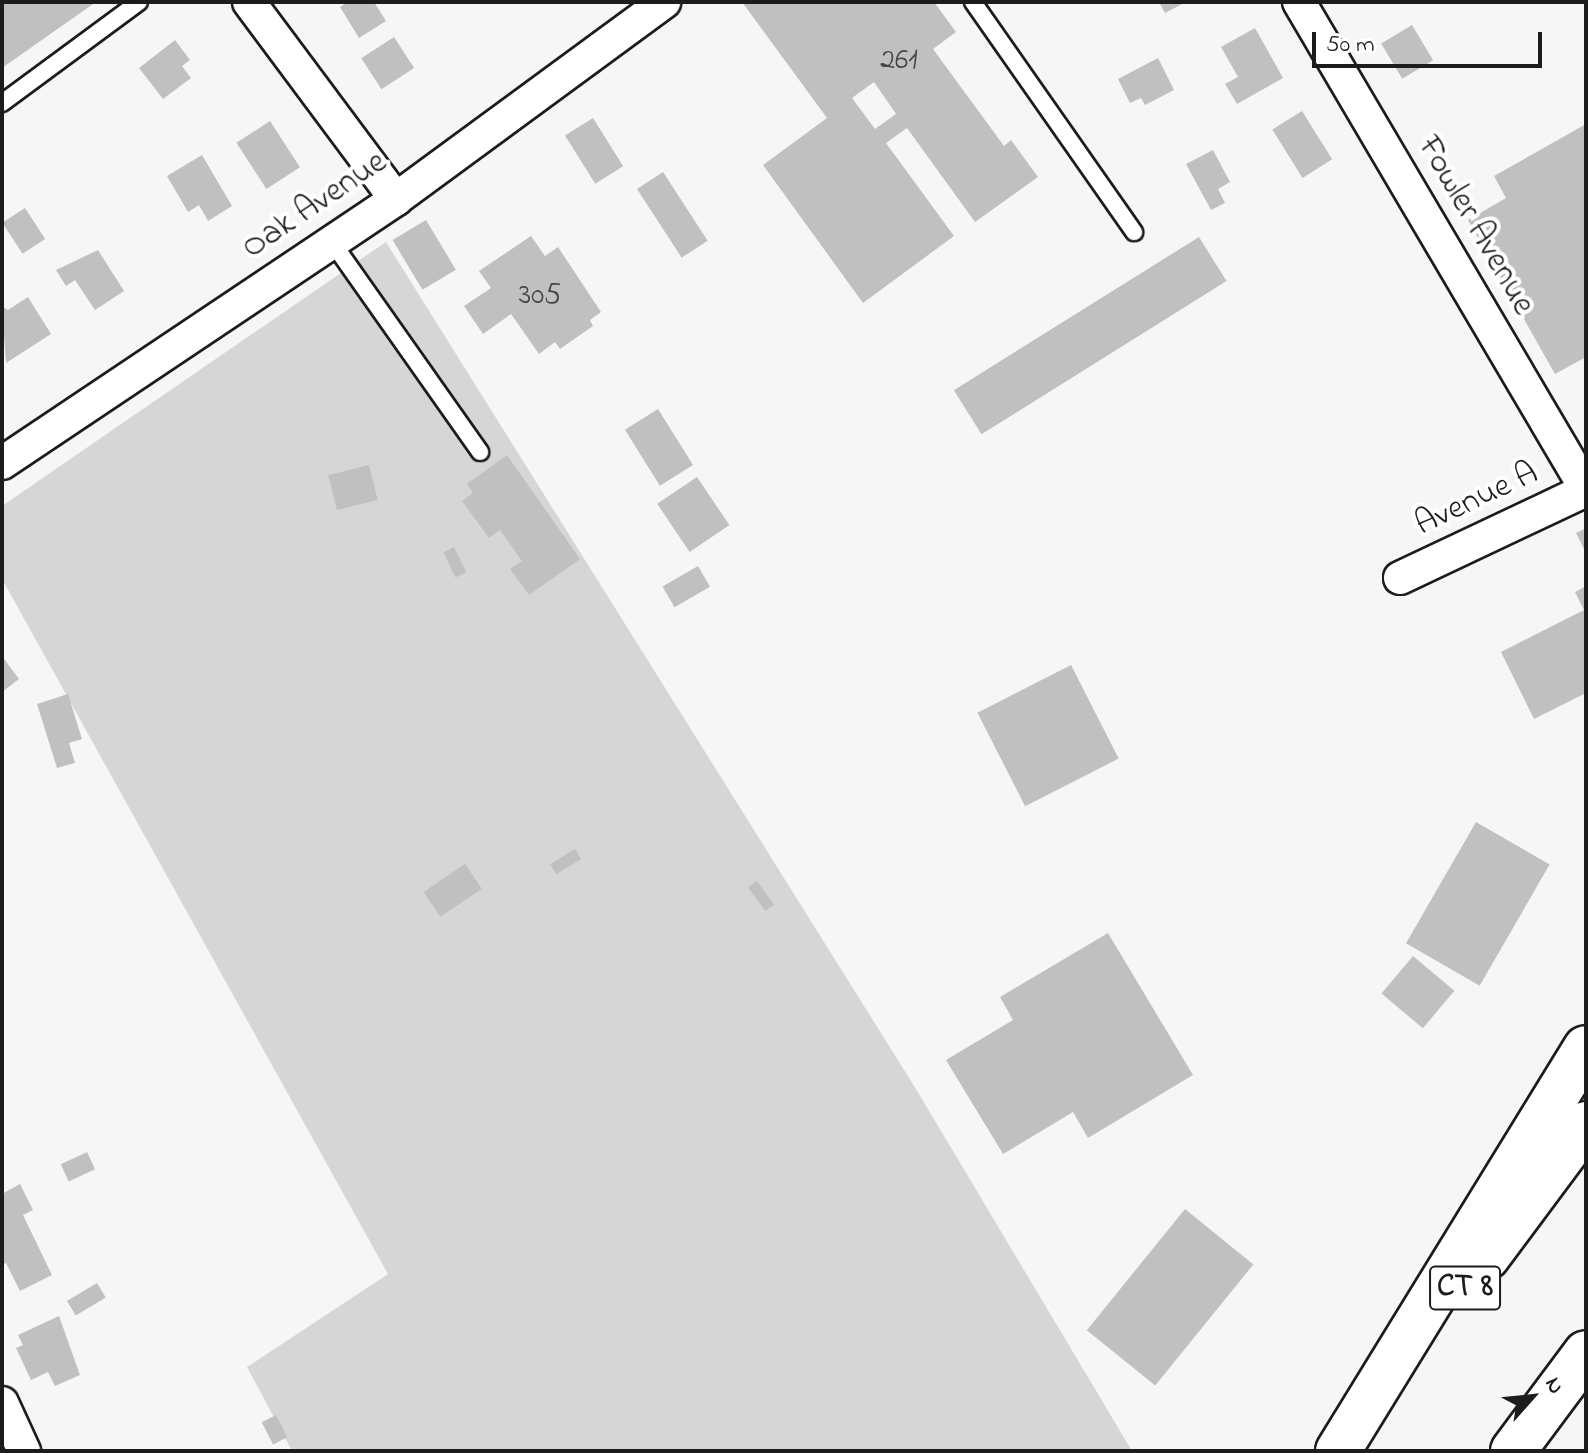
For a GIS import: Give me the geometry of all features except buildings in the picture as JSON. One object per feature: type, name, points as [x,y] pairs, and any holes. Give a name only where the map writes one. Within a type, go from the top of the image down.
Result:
[{"type":"highway","points":[[1341,1451],[1586,1048]]},
{"type":"highway","name":"CT 8","points":[[1341,1451],[1586,1124]]},
{"type":"highway","points":[[1513,1451],[1586,1353]]},
{"type":"street","points":[[249,2],[396,199]]},
{"type":"street","name":"Oak Avenue","points":[[2,463],[396,199],[664,2]]},
{"type":"street","name":"Fowler Avenue","points":[[1299,2],[1586,490]]},
{"type":"street","name":"Avenue A","points":[[1400,578],[1586,490]]},
{"type":"street","points":[[2,1403],[24,1451]]},
{"type":"lane","points":[[2,103],[139,2]]},
{"type":"lane","points":[[973,2],[1134,232]]},
{"type":"lane","points":[[332,242],[480,452]]},
{"type":"shaded area","points":[[386,242],[916,1089],[1132,1451],[292,1451],[247,1367],[388,1274],[2,579],[2,506]]}]
